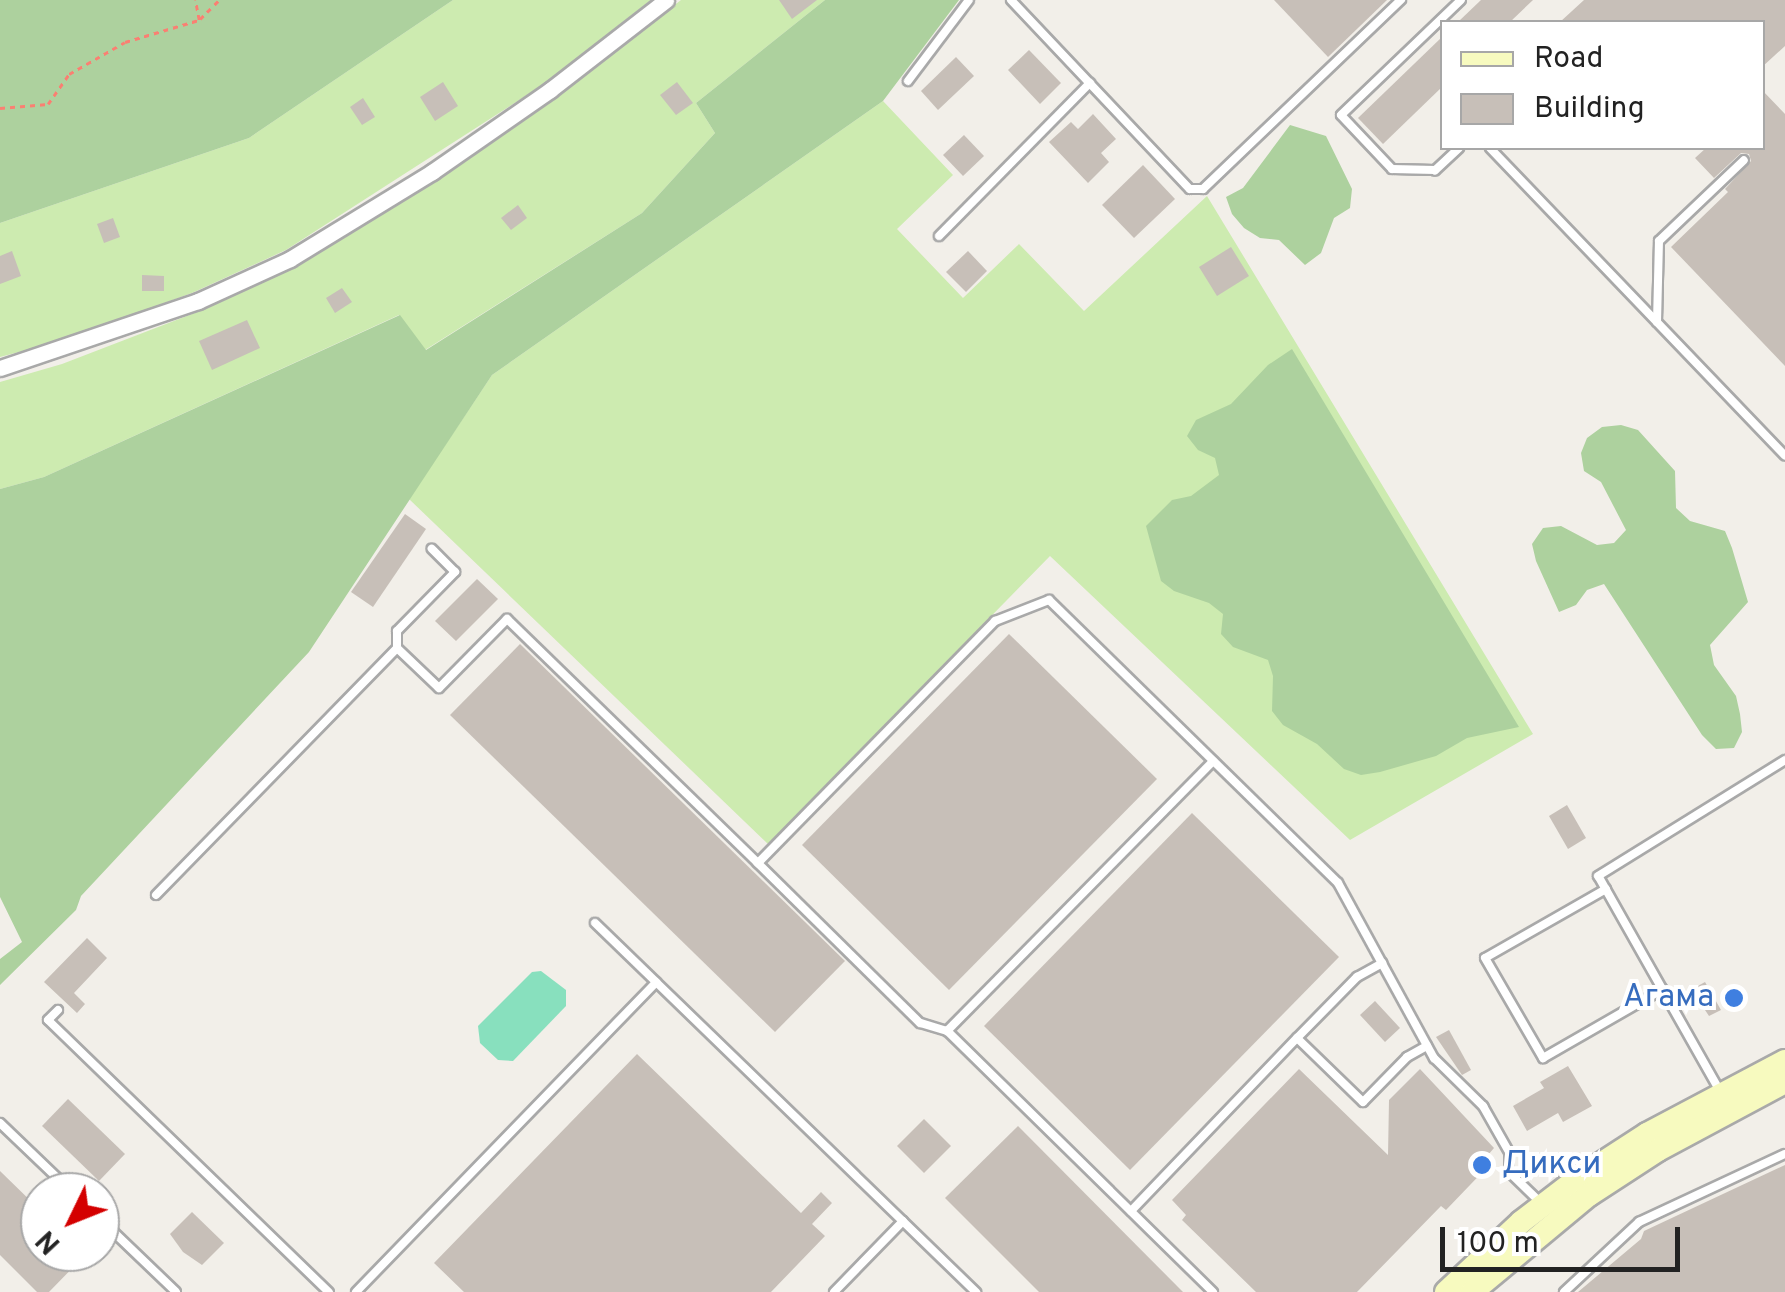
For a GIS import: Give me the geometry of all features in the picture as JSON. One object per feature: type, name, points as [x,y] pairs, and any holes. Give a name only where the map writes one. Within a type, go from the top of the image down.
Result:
[{"type":"main road","points":[[1726,1102],[1785,1062]]},
{"type":"main road","points":[[1446,1292],[1647,1134],[1785,1082]]},
{"type":"main road","points":[[1472,1292],[1549,1213]]},
{"type":"street","points":[[0,368],[198,301],[290,259],[491,131],[666,0]]},
{"type":"lane","points":[[908,81],[969,0]]},
{"type":"lane","points":[[1011,0],[1190,188],[1203,189],[1401,0]]},
{"type":"lane","points":[[1440,20],[1461,0]]},
{"type":"lane","points":[[1440,20],[1341,115],[1392,169],[1435,170],[1457,150]]},
{"type":"lane","points":[[939,236],[1090,83]]},
{"type":"lane","points":[[1492,150],[1785,456]]},
{"type":"lane","points":[[1657,322],[1659,242],[1744,160]]},
{"type":"lane","points":[[156,895],[397,648],[397,631],[455,572],[432,549]]},
{"type":"lane","points":[[758,864],[995,621],[1049,600],[1338,883],[1434,1058],[1483,1106],[1509,1152],[1509,1172],[1549,1213]]},
{"type":"lane","points":[[397,648],[438,688],[507,618],[920,1023],[947,1032],[1213,1292]]},
{"type":"lane","points":[[947,1032],[1214,760]]},
{"type":"lane","points":[[1726,1102],[1598,876],[1785,760]]},
{"type":"lane","points":[[1606,889],[1486,958],[1543,1058],[1663,989]]},
{"type":"lane","points":[[595,923],[976,1292]]},
{"type":"lane","points":[[1130,1211],[1357,976],[1382,963]]},
{"type":"lane","points":[[356,1292],[656,982]]},
{"type":"lane","points":[[58,1010],[48,1020],[329,1292]]},
{"type":"lane","points":[[1298,1038],[1363,1102],[1407,1057],[1428,1046]]},
{"type":"lane","points":[[0,1123],[51,1172]]},
{"type":"lane","points":[[1564,1292],[1639,1222],[1785,1154]]},
{"type":"lane","points":[[834,1292],[903,1221]]},
{"type":"lane","points":[[120,1238],[176,1292]]},
{"type":"path","points":[[195,0],[199,20]]},
{"type":"path","points":[[0,108],[48,104],[69,74],[125,42],[199,20],[219,0]]},
{"type":"green space","points":[[0,0],[453,0],[249,138],[0,223]]},
{"type":"green space","points":[[453,0],[651,0],[544,84],[286,250],[192,293],[57,342],[0,357],[0,223],[249,138]]},
{"type":"green space","points":[[681,0],[825,0],[696,103],[715,133],[642,213],[425,350],[399,315],[44,477],[0,489],[0,382],[62,364],[205,309],[295,266],[437,181],[555,99]]},
{"type":"green space","points":[[825,0],[959,0],[883,101],[492,375],[309,652],[81,896],[76,910],[0,985],[0,959],[22,942],[0,897],[0,489],[44,477],[400,315],[426,350],[642,213],[715,133],[696,103]]},
{"type":"green space","points":[[883,101],[953,175],[897,229],[963,298],[1019,244],[1084,311],[1207,196],[1533,734],[1350,840],[1050,556],[768,844],[409,499],[492,375]]},
{"type":"green space","points":[[1290,125],[1326,136],[1352,189],[1350,208],[1334,218],[1321,253],[1305,265],[1279,240],[1260,238],[1244,228],[1232,214],[1226,197],[1243,188]]},
{"type":"green space","points":[[1292,349],[1519,727],[1467,738],[1436,756],[1380,772],[1361,775],[1344,769],[1317,744],[1283,725],[1272,711],[1273,676],[1268,660],[1233,647],[1221,634],[1223,614],[1209,603],[1174,591],[1161,581],[1146,526],[1172,500],[1191,496],[1219,475],[1215,458],[1198,450],[1187,436],[1196,420],[1231,404],[1268,365]]},
{"type":"green space","points":[[1621,425],[1638,430],[1675,471],[1676,508],[1690,521],[1725,531],[1732,548],[1748,602],[1710,645],[1714,665],[1736,696],[1742,732],[1734,748],[1716,749],[1702,735],[1604,584],[1587,590],[1576,605],[1559,612],[1536,561],[1532,544],[1543,528],[1561,526],[1597,545],[1614,543],[1626,530],[1601,482],[1584,471],[1581,453],[1587,438],[1602,427]]},
{"type":"green space","points":[[541,971],[566,990],[566,1006],[513,1061],[498,1060],[480,1043],[478,1026],[532,972]]},
{"type":"building","points":[[779,0],[817,0],[792,19]]},
{"type":"building","points":[[1274,0],[1387,0],[1328,57]]},
{"type":"building","points":[[1481,0],[1533,0],[1512,20],[1460,20]]},
{"type":"building","points":[[1584,0],[1785,0],[1785,46],[1765,64],[1765,20],[1562,20]]},
{"type":"building","points":[[1440,39],[1440,89],[1383,144],[1358,118]]},
{"type":"building","points":[[1029,50],[1061,83],[1040,104],[1008,70]]},
{"type":"building","points":[[956,57],[974,76],[938,110],[921,91]]},
{"type":"building","points":[[443,82],[458,106],[435,121],[420,97]]},
{"type":"building","points":[[677,82],[693,103],[676,115],[660,95]]},
{"type":"building","points":[[1765,93],[1785,114],[1785,366],[1671,247],[1728,192],[1725,189],[1751,161],[1749,154],[1741,153],[1714,178],[1695,158],[1704,150],[1765,150]]},
{"type":"building","points":[[363,98],[375,117],[362,125],[350,107]]},
{"type":"building","points":[[1093,114],[1116,139],[1101,153],[1109,162],[1088,183],[1049,142],[1071,122],[1078,129]]},
{"type":"building","points":[[964,135],[984,156],[963,176],[943,155]]},
{"type":"building","points":[[1143,165],[1175,199],[1134,238],[1102,205]]},
{"type":"building","points":[[518,205],[527,218],[511,230],[501,218]]},
{"type":"building","points":[[113,218],[120,237],[104,243],[97,224]]},
{"type":"building","points":[[1231,247],[1249,276],[1217,296],[1199,267]]},
{"type":"building","points":[[12,251],[21,276],[0,284],[0,256]]},
{"type":"building","points":[[968,251],[987,271],[966,292],[946,272]]},
{"type":"building","points":[[142,275],[164,276],[164,291],[142,291]]},
{"type":"building","points":[[342,288],[352,302],[335,313],[326,298]]},
{"type":"building","points":[[247,320],[260,348],[212,370],[199,341]]},
{"type":"building","points":[[405,514],[426,529],[373,607],[351,592]]},
{"type":"building","points":[[477,579],[498,599],[456,641],[435,621]]},
{"type":"building","points":[[1009,634],[1157,779],[949,990],[802,845]]},
{"type":"building","points":[[520,644],[845,961],[775,1032],[450,715]]},
{"type":"building","points":[[1567,805],[1586,838],[1568,849],[1549,816]]},
{"type":"building","points":[[1192,813],[1339,957],[1130,1170],[984,1026]]},
{"type":"building","points":[[87,938],[107,958],[74,993],[85,1004],[77,1013],[44,982]]},
{"type":"building","points":[[1705,982],[1721,1010],[1709,1016],[1701,1004],[1694,1008],[1685,993]]},
{"type":"building","points":[[1375,1001],[1400,1028],[1385,1042],[1360,1015]]},
{"type":"building","points":[[1449,1030],[1471,1070],[1462,1075],[1436,1037]]},
{"type":"building","points":[[637,1054],[801,1213],[821,1192],[832,1203],[812,1224],[825,1236],[771,1292],[464,1292],[434,1263]]},
{"type":"building","points":[[1568,1066],[1592,1106],[1563,1122],[1558,1113],[1527,1131],[1513,1106],[1544,1088],[1540,1082]]},
{"type":"building","points":[[1299,1069],[1388,1155],[1389,1100],[1420,1069],[1494,1148],[1488,1155],[1494,1160],[1446,1210],[1441,1206],[1357,1292],[1256,1292],[1182,1220],[1186,1215],[1172,1200]]},
{"type":"building","points":[[68,1099],[125,1154],[108,1172],[90,1172],[42,1126]]},
{"type":"building","points":[[924,1119],[951,1146],[924,1173],[897,1146]]},
{"type":"building","points":[[1018,1126],[1183,1292],[1039,1292],[945,1198]]},
{"type":"building","points":[[1785,1165],[1785,1292],[1578,1292],[1641,1239],[1644,1231]]},
{"type":"building","points":[[0,1171],[20,1190],[20,1272],[68,1272],[49,1292],[37,1292],[0,1255]]},
{"type":"building","points":[[192,1212],[224,1243],[202,1265],[183,1252],[170,1234]]},
{"type":"place","name":"Агама","points":[[1734,998]]},
{"type":"place","name":"Дикси","points":[[1482,1165]]}]
